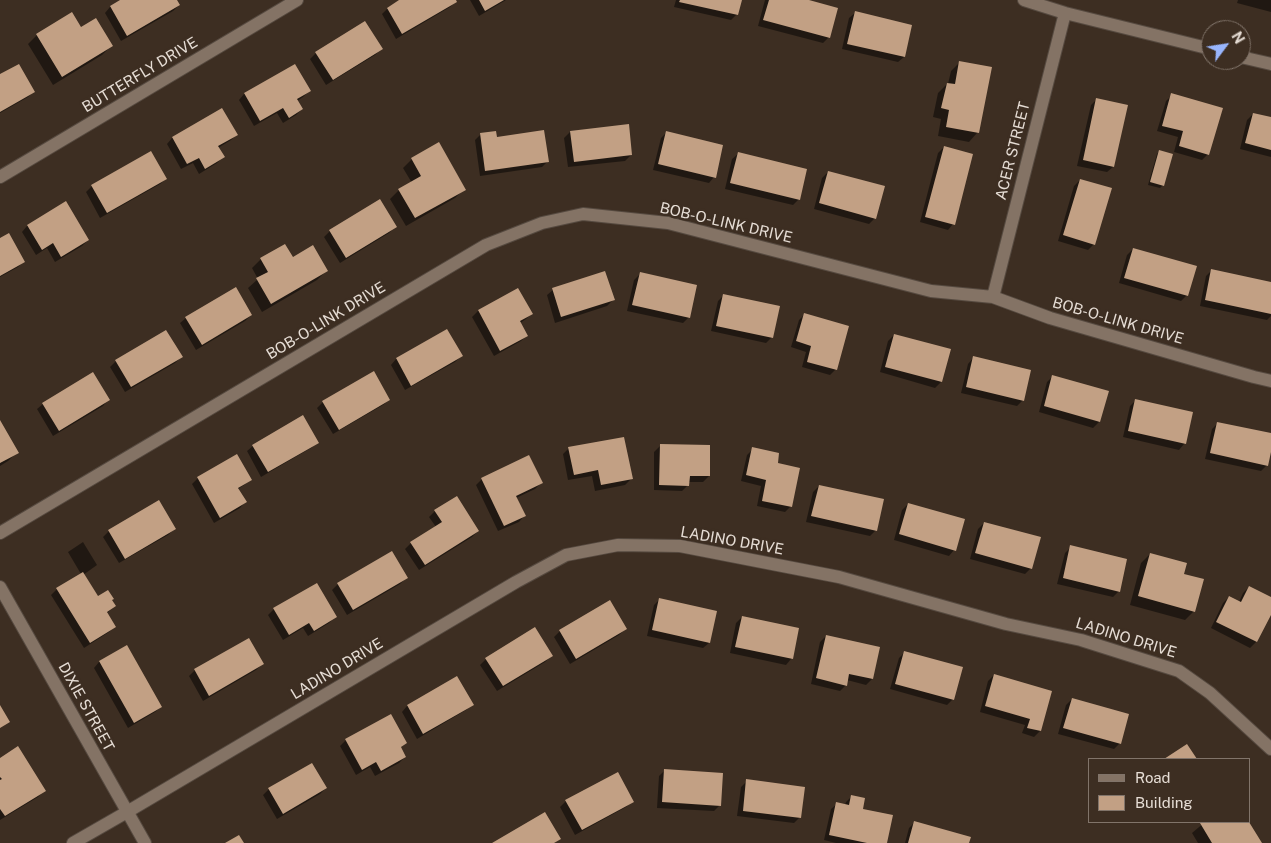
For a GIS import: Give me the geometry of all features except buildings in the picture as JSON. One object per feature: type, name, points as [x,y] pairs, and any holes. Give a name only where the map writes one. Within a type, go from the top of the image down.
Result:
[{"type":"street","name":"BUTTERFLY DRIVE","points":[[0,177],[296,0]]},
{"type":"street","points":[[1024,0],[1065,13],[1201,47]]},
{"type":"street","name":"ACER STREET","points":[[993,297],[1065,13]]},
{"type":"street","points":[[1251,59],[1271,64]]},
{"type":"street","name":"BOB-O-LINK DRIVE","points":[[0,533],[486,245],[542,223],[583,214],[668,223],[930,291],[993,297],[1050,318],[1271,381]]},
{"type":"street","name":"LADINO DRIVE","points":[[73,843],[532,573],[566,555],[618,546],[680,546],[839,577],[1006,624],[1090,643],[1179,671],[1210,693],[1271,749]]},
{"type":"street","name":"DIXIE STREET","points":[[0,587],[145,843]]}]
